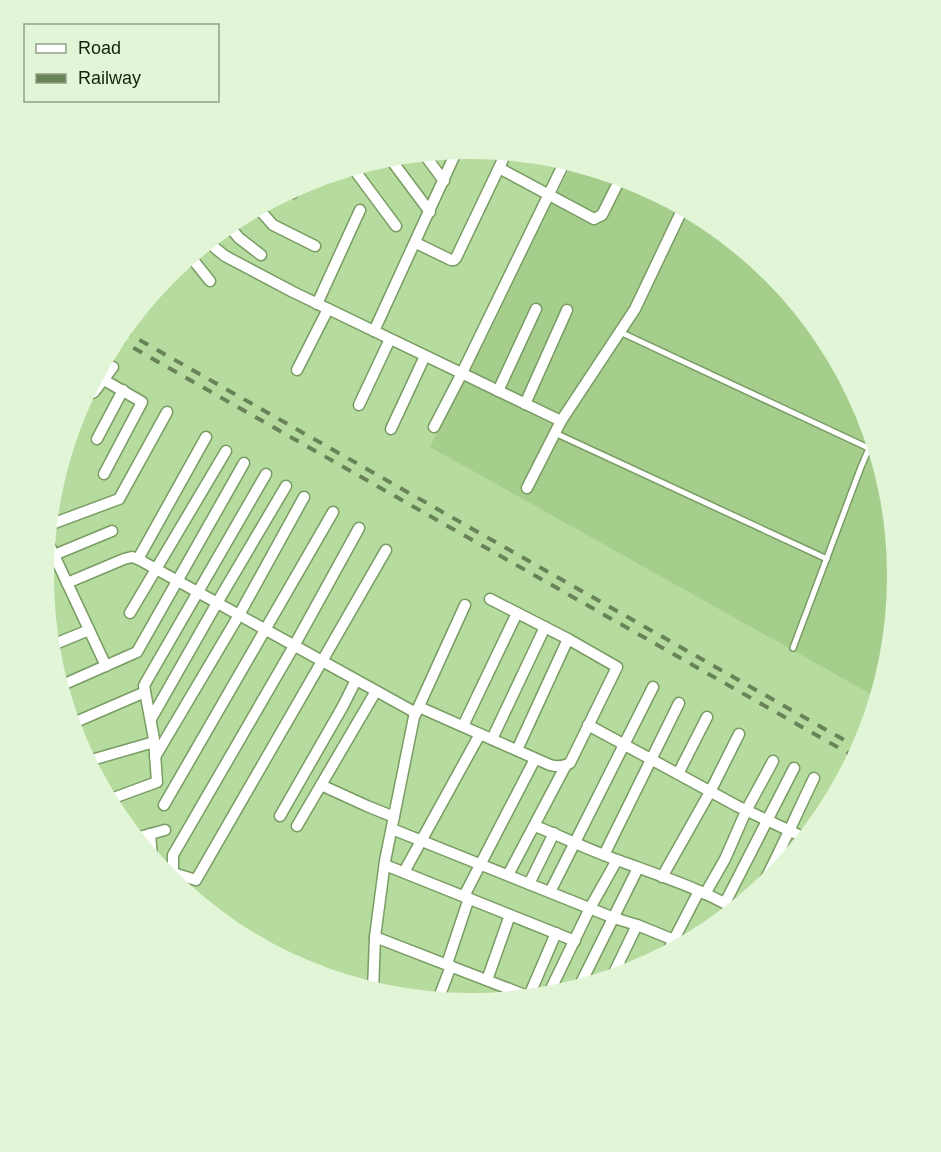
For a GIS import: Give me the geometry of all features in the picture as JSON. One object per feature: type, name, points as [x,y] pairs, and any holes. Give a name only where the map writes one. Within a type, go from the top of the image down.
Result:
[{"type":"street","points":[[374,331],[453,160]]},
{"type":"street","points":[[416,243],[454,260],[502,160]]},
{"type":"street","points":[[430,161],[444,181]]},
{"type":"street","points":[[396,167],[430,212]]},
{"type":"street","points":[[499,168],[594,219],[602,214],[616,186]]},
{"type":"street","points":[[434,427],[561,170]]},
{"type":"street","points":[[358,175],[396,226]]},
{"type":"street","points":[[297,370],[360,210]]},
{"type":"street","points":[[263,214],[273,225],[315,246]]},
{"type":"street","points":[[528,488],[561,421],[635,309],[680,215]]},
{"type":"street","points":[[235,233],[261,255]]},
{"type":"street","points":[[215,248],[225,256],[322,306],[561,421]]},
{"type":"street","points":[[196,263],[210,281]]},
{"type":"street","points":[[498,391],[536,309]]},
{"type":"street","points":[[525,404],[567,310]]},
{"type":"street","points":[[359,405],[390,339]]},
{"type":"street","points":[[391,429],[425,356]]},
{"type":"street","points":[[104,474],[142,402],[104,380],[113,368]]},
{"type":"street","points":[[97,439],[123,390]]},
{"type":"street","points":[[58,522],[119,500],[168,412]]},
{"type":"street","points":[[138,559],[206,437]]},
{"type":"street","points":[[130,613],[226,451]]},
{"type":"street","points":[[68,683],[137,652],[244,463]]},
{"type":"street","points":[[118,797],[158,782],[151,719],[144,686],[266,474]]},
{"type":"street","points":[[151,719],[286,486]]},
{"type":"street","points":[[155,757],[239,615],[304,497]]},
{"type":"street","points":[[164,805],[333,512]]},
{"type":"street","points":[[173,868],[173,855],[294,646],[359,528]]},
{"type":"street","points":[[55,555],[112,531]]},
{"type":"street","points":[[184,878],[196,880],[386,550]]},
{"type":"street","points":[[55,557],[106,666]]},
{"type":"street","points":[[67,583],[132,557],[138,559],[376,691],[417,710],[463,726],[550,765],[558,767],[566,765],[570,763],[617,667],[490,599]]},
{"type":"street","points":[[373,980],[375,937],[385,865],[417,710],[465,605]]},
{"type":"street","points":[[463,726],[517,613]]},
{"type":"street","points":[[492,739],[545,627]]},
{"type":"street","points":[[60,642],[89,630]]},
{"type":"street","points":[[517,750],[568,639]]},
{"type":"street","points":[[280,816],[356,680]]},
{"type":"street","points":[[550,892],[653,687]]},
{"type":"street","points":[[297,825],[376,691]]},
{"type":"street","points":[[80,720],[145,692]]},
{"type":"street","points":[[604,855],[679,703]]},
{"type":"street","points":[[678,774],[706,717]]},
{"type":"street","points":[[588,725],[710,792],[797,835]]},
{"type":"street","points":[[404,873],[480,734]]},
{"type":"street","points":[[662,877],[710,792],[739,734]]},
{"type":"street","points":[[96,759],[154,742]]},
{"type":"street","points":[[441,992],[467,897],[481,864],[535,759]]},
{"type":"street","points":[[392,829],[614,918],[673,939],[725,859],[773,762]]},
{"type":"street","points":[[508,875],[566,765]]},
{"type":"street","points":[[733,899],[767,820],[794,768]]},
{"type":"street","points":[[775,860],[814,778]]},
{"type":"street","points":[[321,785],[394,817]]},
{"type":"street","points":[[535,826],[726,904]]},
{"type":"street","points":[[145,836],[165,830]]},
{"type":"street","points":[[529,884],[554,833]]},
{"type":"street","points":[[150,834],[151,843]]},
{"type":"street","points":[[554,984],[590,908],[617,860]]},
{"type":"street","points":[[385,865],[575,941]]},
{"type":"street","points":[[585,976],[638,868]]},
{"type":"street","points":[[487,980],[510,915]]},
{"type":"street","points":[[618,965],[637,925]]},
{"type":"street","points":[[534,987],[556,933]]},
{"type":"street","points":[[375,937],[514,990]]},
{"type":"lane","points":[[620,332],[866,447]]},
{"type":"lane","points":[[555,432],[827,559]]},
{"type":"lane","points":[[793,648],[868,451]]},
{"type":"shaded area","points":[[568,172],[630,191],[679,215],[745,263],[784,301],[801,322],[831,368],[865,442],[879,495],[887,576],[883,630],[870,694],[430,447]]},
{"type":"railway","points":[[131,335],[851,744]]},
{"type":"railway","points":[[125,343],[847,753]]}]
